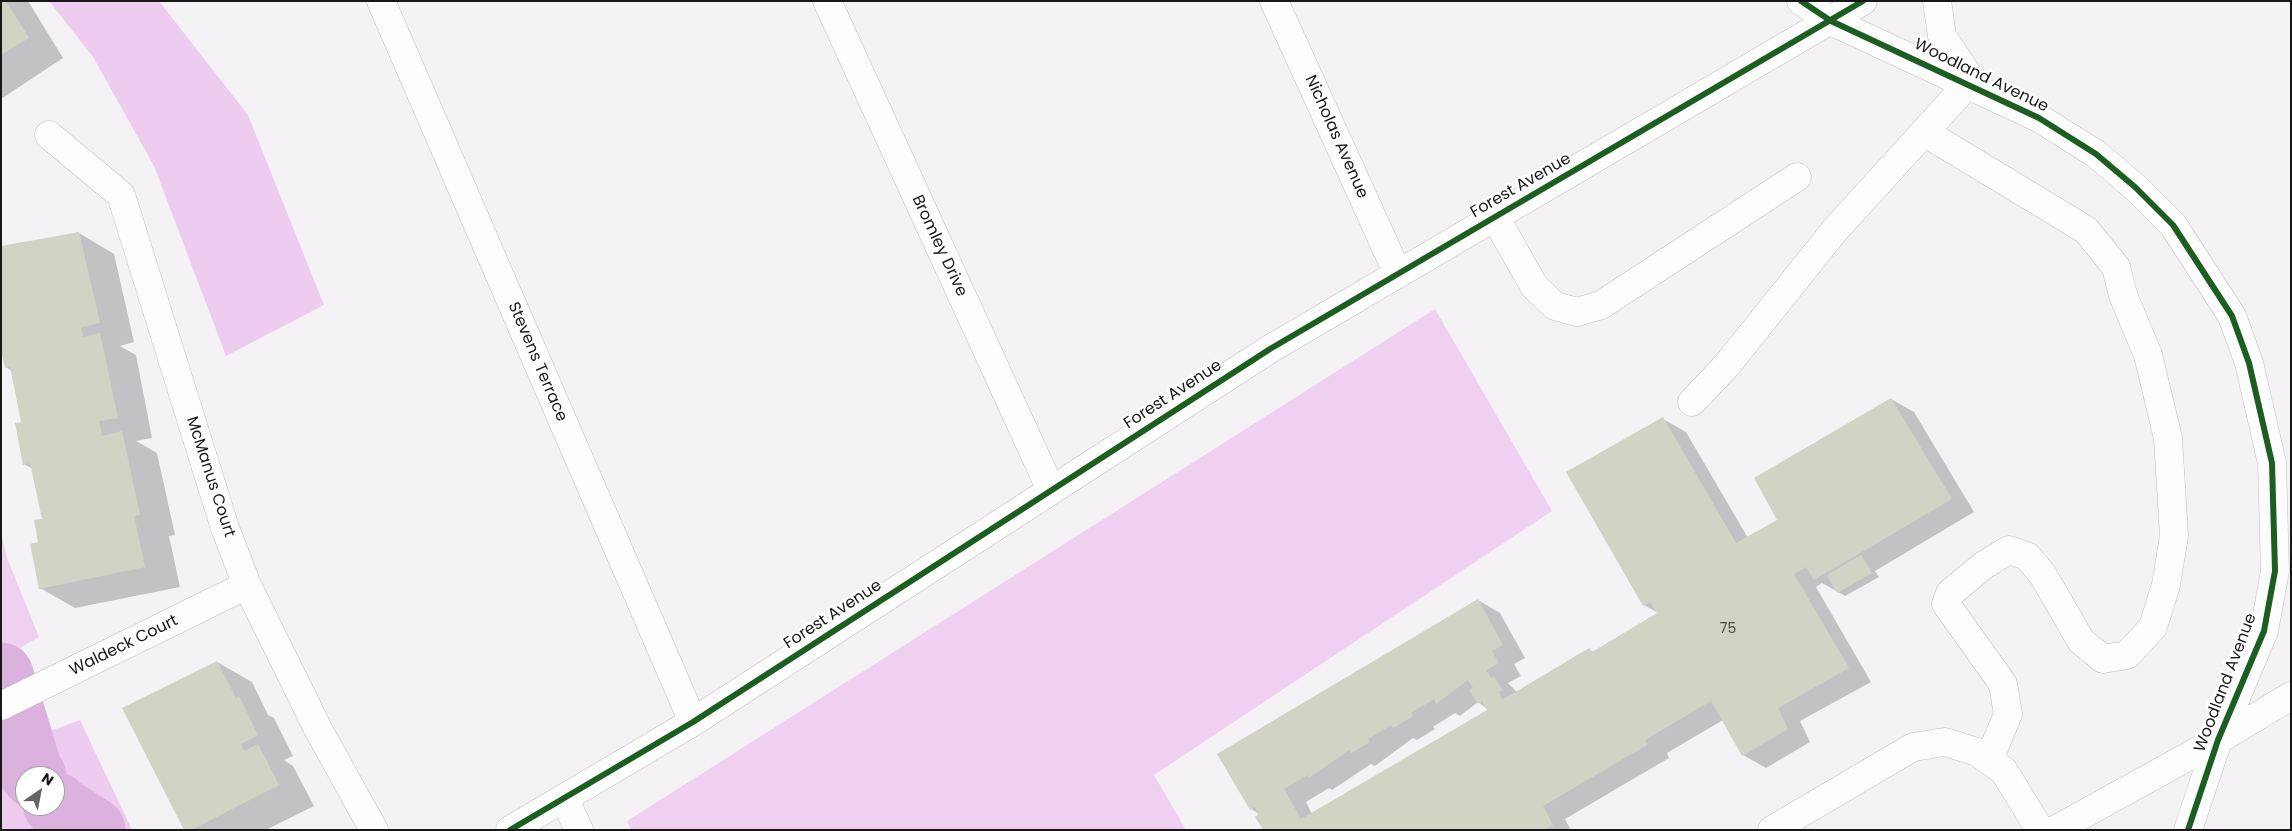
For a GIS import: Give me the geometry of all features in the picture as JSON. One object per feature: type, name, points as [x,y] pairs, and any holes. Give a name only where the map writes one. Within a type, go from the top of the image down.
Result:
[{"type":"street","name":"Stevens Terrace","points":[[381,1],[693,722]]},
{"type":"street","name":"Bromley Drive","points":[[827,1],[1051,490]]},
{"type":"street","name":"Nicholas Avenue","points":[[1274,1],[1398,274]]},
{"type":"street","name":"Woodland Avenue","points":[[1801,1],[1831,21],[2039,118],[2096,154],[2136,187],[2173,225],[2232,316],[2249,363],[2272,463],[2275,516],[2275,571],[2264,631],[2218,740],[2188,830]]},
{"type":"street","name":"Forest Avenue","points":[[510,830],[693,722],[1270,349],[1863,1]]},
{"type":"street","points":[[1692,402],[1727,365],[1835,230],[1924,132],[1973,88],[1942,36],[1936,1]]},
{"type":"street","points":[[1924,132],[2086,230],[2116,267],[2123,295],[2148,355],[2168,438],[2174,536],[2166,586],[2153,627],[2126,655],[2103,659],[2081,641],[2043,575],[2027,556],[2009,550],[1984,565],[1950,593],[1946,604],[2003,684],[2008,714],[1989,760]]},
{"type":"street","name":"McManus Court","points":[[50,135],[121,195],[225,528],[247,585],[318,729],[374,830]]},
{"type":"street","points":[[1495,217],[1534,286],[1555,306],[1577,312],[1601,305],[1797,177]]},
{"type":"street","points":[[2275,516],[2291,545]]},
{"type":"street","name":"Waldeck Court","points":[[1,706],[247,585]]},
{"type":"street","points":[[2055,830],[2218,740],[2291,696]]},
{"type":"street","points":[[1772,830],[1913,747],[1945,742],[1977,752],[2004,771],[2040,830]]},
{"type":"street","points":[[564,798],[579,830]]},
{"type":"shaded area","points":[[49,1],[159,1],[248,115],[324,305],[226,356],[154,166],[93,57]]},
{"type":"shaded area","points":[[1435,309],[1552,511],[1154,775],[1186,830],[631,830],[627,821]]},
{"type":"shaded area","points":[[1,533],[7,558],[39,637],[1,659]]},
{"type":"shaded area","points":[[80,720],[132,830],[1,830],[1,749]]},
{"type":"building","points":[[1,1],[6,1],[29,38],[1,55]]},
{"type":"building","points":[[79,232],[100,323],[81,327],[83,337],[100,333],[118,418],[99,421],[102,436],[122,431],[140,515],[134,516],[145,567],[39,589],[30,544],[38,542],[34,520],[42,519],[30,463],[23,465],[15,423],[21,422],[10,367],[5,368],[1,350],[1,246]]},
{"type":"building","points":[[1891,398],[1952,499],[1814,580],[1806,567],[1794,574],[1849,668],[1778,708],[1788,729],[1742,756],[1711,701],[1645,740],[1647,745],[1543,806],[1553,825],[1544,830],[1263,830],[1255,817],[1258,815],[1255,807],[1250,810],[1217,754],[1478,599],[1503,645],[1492,651],[1499,663],[1486,670],[1491,678],[1494,676],[1502,690],[1499,692],[1502,700],[1589,648],[1592,652],[1657,613],[1650,602],[1643,606],[1566,472],[1663,417],[1736,543],[1777,520],[1754,478]],"holes":[[[1468,680],[1473,688],[1469,690],[1478,704],[1482,701],[1487,710],[1301,819],[1284,789],[1308,775],[1309,778],[1349,750],[1351,753],[1370,742],[1368,739],[1391,725],[1393,728],[1413,716],[1411,713],[1434,699],[1436,704]]]},
{"type":"building","points":[[1861,555],[1872,573],[1837,593],[1827,575]]},
{"type":"building","points":[[217,661],[236,698],[239,696],[258,735],[241,744],[244,751],[258,744],[279,785],[191,830],[184,830],[122,708]]},
{"type":"waterway","points":[[1,675],[28,766]]},
{"type":"waterway","points":[[65,812],[93,830]]},
{"type":"cycle path","points":[[1801,1],[1831,21],[2039,118],[2096,154],[2135,187],[2173,225],[2232,316],[2249,363],[2272,463],[2275,571],[2264,631],[2218,740],[2188,830]]},
{"type":"cycle path","points":[[510,830],[693,722],[1270,349],[1863,1]]}]
